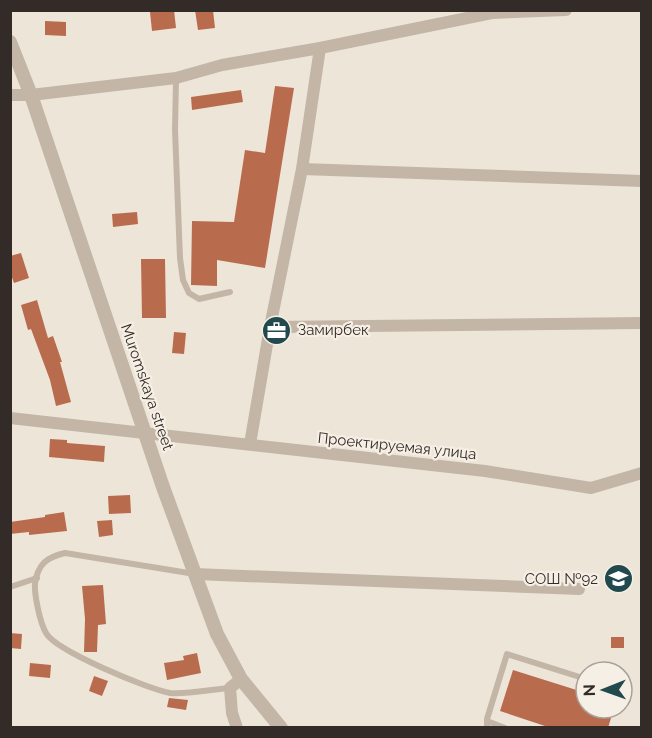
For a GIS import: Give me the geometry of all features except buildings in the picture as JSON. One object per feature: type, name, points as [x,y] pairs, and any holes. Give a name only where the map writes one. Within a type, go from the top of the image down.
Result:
[{"type":"street","points":[[10,95],[31,95],[176,78],[222,65],[320,48],[492,12],[566,10]]},
{"type":"street","name":"Muromskaya street","points":[[10,42],[31,95],[163,487],[217,634],[241,679],[281,728]]},
{"type":"street","points":[[250,444],[270,327],[302,168],[320,48]]},
{"type":"street","points":[[302,168],[642,181]]},
{"type":"street","points":[[270,327],[642,322]]},
{"type":"street","name":"Проектируемая улица","points":[[10,418],[485,471],[591,488],[642,473]]},
{"type":"street","points":[[195,574],[579,589]]},
{"type":"street","points":[[237,728],[232,713],[230,688],[241,679]]},
{"type":"lane","points":[[176,78],[175,130],[180,258],[183,280],[189,293],[199,298],[231,292]]},
{"type":"lane","points":[[195,574],[64,553],[50,557],[39,569],[35,585],[46,634],[68,650],[124,677],[171,693],[230,688]]},
{"type":"lane","points":[[10,587],[37,578]]},
{"type":"lane","points":[[505,728],[487,724],[507,654],[574,675]]},
{"type":"place","name":"Замирбек","points":[[277,330]]},
{"type":"place","name":"СОШ №92","points":[[619,579]]}]
